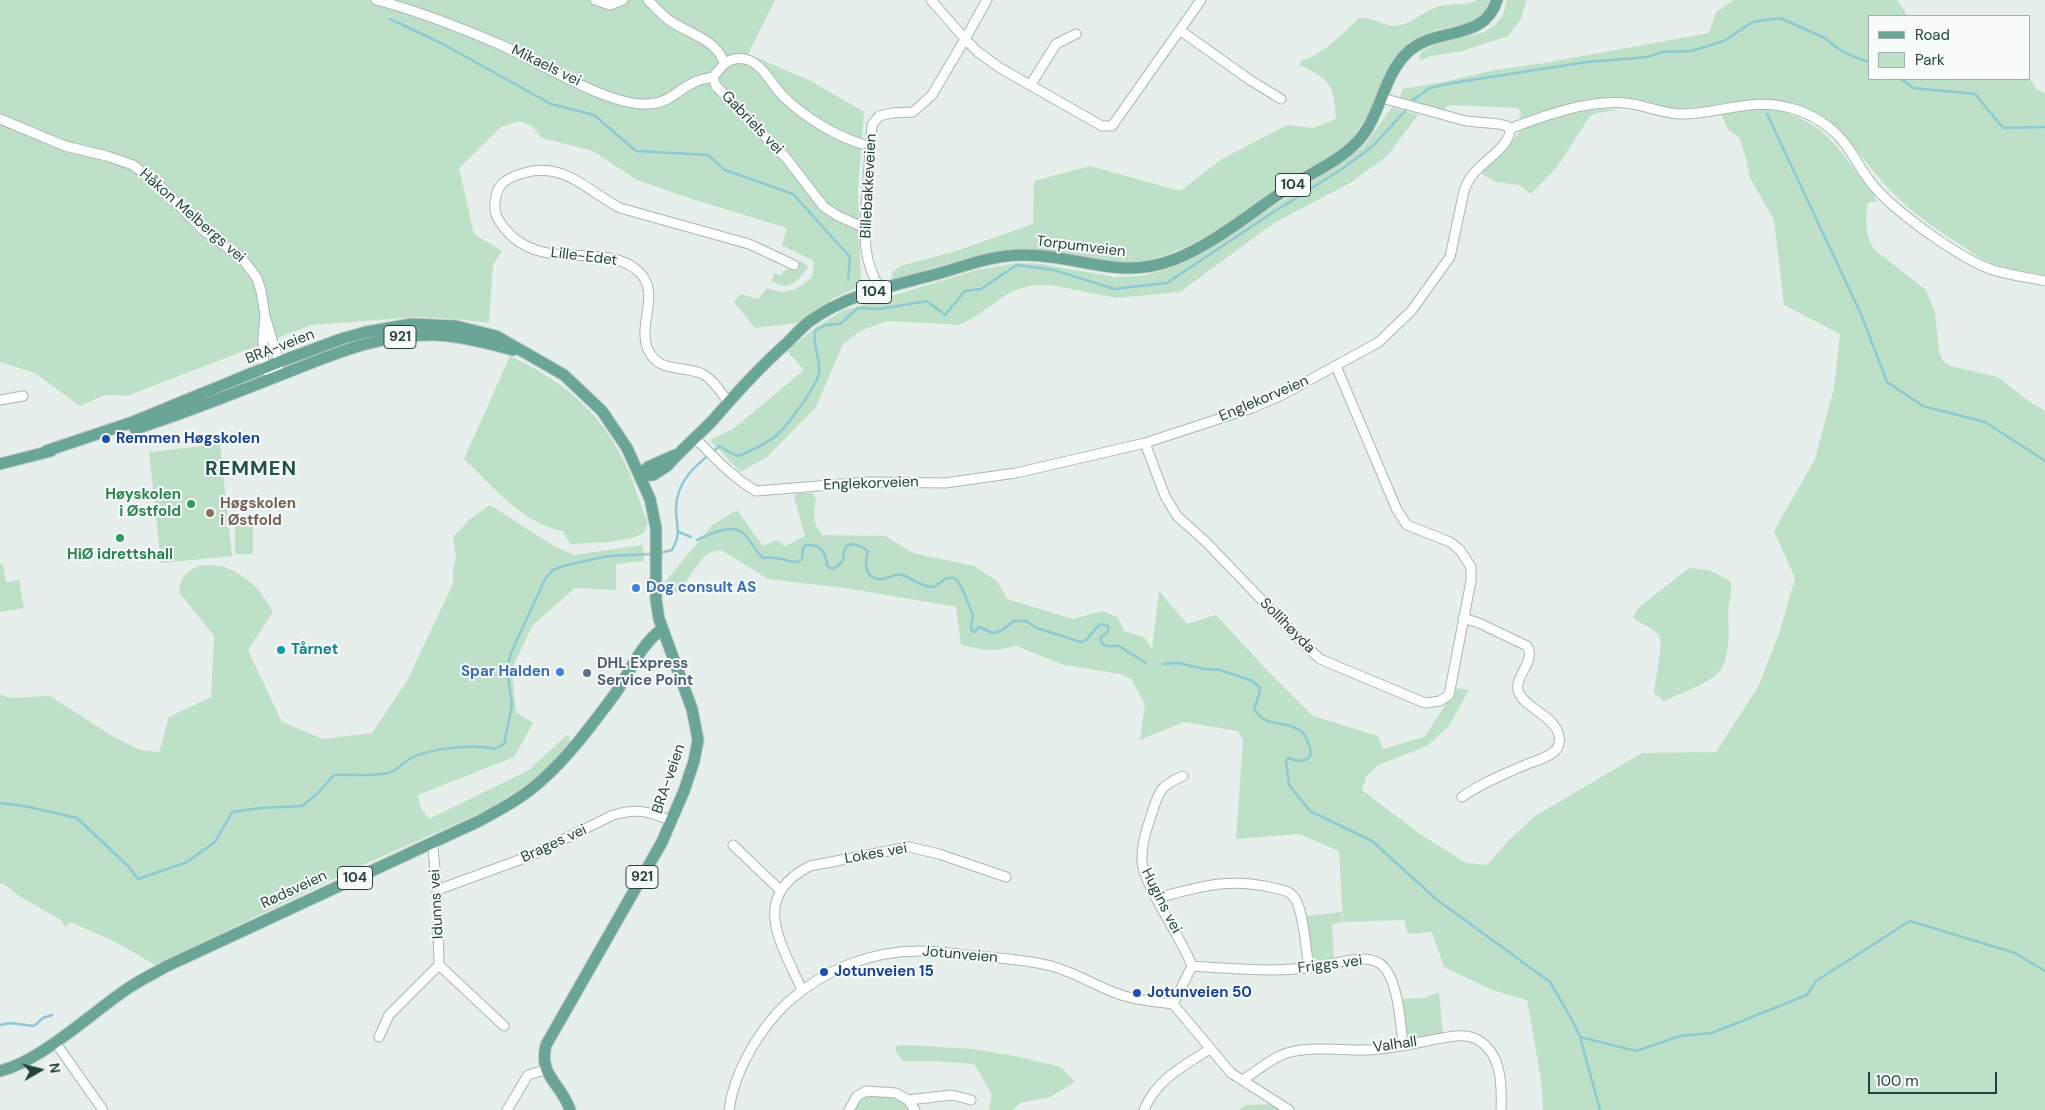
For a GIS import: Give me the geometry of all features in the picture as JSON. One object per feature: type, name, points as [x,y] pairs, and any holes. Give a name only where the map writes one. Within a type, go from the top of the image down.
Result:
[{"type":"main road","name":"Torpumveien","points":[[641,476],[654,475],[667,466],[678,454],[699,443],[728,402],[761,367],[810,321],[838,305],[880,289],[999,257],[1020,255],[1045,257],[1124,269],[1149,267],[1173,260],[1229,229],[1285,190],[1334,160],[1356,143],[1370,124],[1391,78],[1402,57],[1408,51],[1427,40],[1479,25],[1493,11],[1497,0]]},
{"type":"main road","name":"BRA-veien","points":[[0,464],[130,423],[279,362],[366,332],[401,326],[430,324],[456,326],[496,336],[564,375],[602,411],[619,434],[641,476],[655,516],[657,554],[656,600],[662,629],[688,695],[698,732],[694,761],[662,842],[546,1045],[544,1054],[545,1070]]},
{"type":"main road","name":"BRA-veien","points":[[46,451],[98,439],[174,416],[354,346],[377,340],[403,336],[452,336],[529,355]]},
{"type":"main road","name":"Rødsveien","points":[[0,1071],[31,1057],[55,1042],[130,987],[167,966],[478,821],[514,802],[543,779],[566,756],[614,695],[634,665],[644,645],[662,629]]},
{"type":"main road","points":[[545,1070],[566,1098],[570,1110]]},
{"type":"street","name":"Mikaels vei","points":[[376,0],[443,22],[501,45],[599,92],[632,104],[661,102],[674,97],[694,82],[713,77]]},
{"type":"street","points":[[595,0],[610,5],[623,0]]},
{"type":"street","points":[[648,0],[666,18],[701,37],[717,49],[724,62],[738,59],[752,61],[762,70],[778,92],[795,107],[847,139],[862,144]]},
{"type":"street","points":[[931,0],[978,52],[1000,68],[1102,126],[1112,126],[1181,31],[1201,0]]},
{"type":"street","name":"Billebakkeveien","points":[[880,289],[869,267],[865,244],[872,124],[879,116],[913,112],[932,95],[987,0]]},
{"type":"street","points":[[1181,31],[1250,80],[1281,99]]},
{"type":"street","points":[[1031,84],[1056,44],[1076,34]]},
{"type":"street","name":"Gabriels vei","points":[[724,62],[713,77],[716,86],[787,159],[824,206],[838,216],[865,228]]},
{"type":"street","points":[[1382,98],[1440,115],[1466,121],[1499,124],[1509,129],[1545,115],[1614,103],[1636,105],[1679,114],[1694,114],[1766,103],[1791,108],[1809,115],[1832,130],[1846,144],[1878,190],[1902,212],[1950,246],[1989,269],[2045,280]]},
{"type":"street","name":"Håkon Melbergs vei","points":[[0,119],[65,146],[133,165],[160,186],[203,230],[241,258],[250,267],[257,278],[261,291],[265,316]]},
{"type":"street","name":"Englekorveien","points":[[699,443],[740,481],[756,491],[868,482],[945,483],[1016,473],[1145,443],[1252,408],[1282,395],[1379,342],[1412,310],[1450,257],[1464,191],[1468,182],[1485,161],[1509,140],[1511,134],[1509,129]]},
{"type":"street","name":"Lille-Edet","points":[[728,402],[722,393],[702,374],[661,363],[651,356],[643,331],[650,292],[647,281],[638,271],[626,263],[609,258],[556,255],[534,250],[518,241],[505,229],[496,215],[496,197],[499,187],[515,176],[531,171],[558,172],[576,179],[608,202],[620,208],[749,244],[794,265]]},
{"type":"street","points":[[265,316],[279,362],[276,377],[264,369],[263,338],[265,316]]},
{"type":"street","name":"Sollihøyda","points":[[1145,443],[1166,496],[1178,516],[1206,542],[1292,633],[1320,659],[1425,703],[1440,701],[1449,695],[1471,581],[1471,568],[1460,550],[1450,542],[1407,526],[1397,510],[1336,366]]},
{"type":"street","points":[[0,400],[23,396]]},
{"type":"street","points":[[1462,797],[1498,778],[1549,756],[1556,750],[1559,741],[1558,732],[1553,724],[1521,696],[1518,691],[1519,682],[1530,656],[1527,646],[1479,623],[1463,618]]},
{"type":"street","name":"Hugins vei","points":[[1183,776],[1166,783],[1156,799],[1144,842],[1142,862],[1147,880],[1186,950],[1192,966]]},
{"type":"street","name":"Brages vei","points":[[438,890],[530,856],[613,815],[628,811],[648,811],[671,821]]},
{"type":"street","name":"Idunns vei","points":[[431,843],[438,890],[439,965]]},
{"type":"street","points":[[733,845],[780,890],[773,918],[802,990]]},
{"type":"street","name":"Lokes vei","points":[[780,890],[788,880],[810,866],[909,846],[939,854],[1006,878]]},
{"type":"street","points":[[1157,898],[1211,885],[1235,882],[1264,885],[1288,891],[1296,901],[1305,940],[1308,968]]},
{"type":"street","name":"Jotunveien","points":[[729,1110],[741,1071],[756,1040],[778,1011],[802,990],[830,972],[859,960],[891,953],[919,951],[995,958],[1049,966],[1080,976],[1128,997],[1173,1004]]},
{"type":"street","name":"Friggs vei","points":[[1192,966],[1275,970],[1308,968],[1366,959],[1378,963],[1386,970],[1394,984],[1403,1046]]},
{"type":"street","points":[[379,1036],[389,1015],[439,965],[504,1026]]},
{"type":"street","points":[[1192,966],[1173,1004],[1227,1070],[1289,1110]]},
{"type":"street","name":"Valhall","points":[[1242,1080],[1273,1059],[1300,1050],[1314,1048],[1372,1049],[1403,1046],[1458,1036],[1476,1038],[1494,1056],[1501,1082],[1502,1110]]},
{"type":"street","points":[[55,1042],[103,1110]]},
{"type":"street","points":[[1144,1110],[1150,1096],[1163,1080],[1210,1050]]},
{"type":"street","points":[[507,1110],[528,1075],[545,1070]]},
{"type":"street","points":[[849,1110],[857,1096],[866,1091],[896,1093],[908,1100],[915,1110]]},
{"type":"street","points":[[908,1100],[952,1095],[971,1100]]},
{"type":"green space","points":[[0,0],[775,0],[748,54],[809,80],[864,112],[858,189],[861,286],[832,299],[797,323],[755,328],[734,302],[740,294],[758,299],[767,288],[781,291],[791,290],[812,277],[814,261],[782,245],[787,228],[637,180],[593,151],[542,138],[532,126],[519,121],[501,127],[459,168],[474,234],[502,251],[493,265],[489,323],[418,317],[311,325],[127,396],[105,395],[80,406],[35,373],[0,362]]},
{"type":"green space","points":[[1478,0],[1492,0],[1491,6],[1477,21],[1435,30],[1410,41],[1402,50],[1368,114],[1354,136],[1344,146],[1212,233],[1187,246],[1152,259],[1126,262],[1091,260],[1034,249],[1017,249],[969,257],[891,280],[892,273],[900,266],[956,251],[1033,224],[1034,181],[1090,166],[1180,191],[1222,159],[1287,125],[1313,128],[1336,119],[1332,90],[1318,74],[1299,65],[1302,60],[1325,49],[1359,18],[1368,18],[1393,26],[1400,25],[1412,21],[1440,6],[1470,3]]},
{"type":"green space","points":[[1507,0],[1526,0],[1521,19],[1508,36],[1462,51],[1431,56],[1419,61],[1421,52],[1434,45],[1485,32],[1496,24],[1503,15]]},
{"type":"green space","points":[[1734,0],[1897,0],[1907,15],[1868,15],[1868,80],[2030,80],[2037,90],[2045,93],[2045,275],[1993,264],[1944,234],[1904,204],[1836,129],[1806,109],[1788,103],[1748,101],[1683,110],[1638,99],[1617,98],[1575,103],[1520,119],[1521,112],[1518,108],[1451,105],[1447,106],[1443,112],[1399,98],[1403,89],[1495,70],[1709,33],[1716,12]]},
{"type":"green space","points":[[1392,107],[1418,115],[1387,156],[1350,183],[1274,223],[1180,292],[1116,298],[1051,285],[1032,285],[1010,292],[973,318],[959,325],[887,321],[860,331],[843,344],[816,407],[767,457],[740,472],[710,440],[733,429],[804,370],[787,351],[816,327],[842,311],[977,270],[1017,263],[1041,264],[1115,277],[1141,276],[1168,269],[1183,263],[1227,237],[1351,156],[1364,146]]},
{"type":"green space","points":[[1766,108],[1787,113],[1804,120],[1818,129],[1840,150],[1873,193],[1877,202],[1870,202],[1867,205],[1866,223],[1869,240],[1875,250],[1926,290],[1935,313],[1939,351],[1943,361],[1950,366],[1998,377],[2027,400],[2045,411],[2045,1110],[1543,1110],[1541,1079],[1527,1000],[1492,990],[1444,967],[1432,932],[1408,934],[1404,920],[1343,922],[1339,851],[1299,834],[1236,839],[1243,740],[1237,731],[1184,722],[1140,740],[1145,704],[1131,679],[1120,674],[1064,665],[1016,646],[985,650],[961,645],[956,607],[852,589],[768,579],[723,551],[715,551],[708,554],[696,566],[681,588],[675,593],[667,595],[665,582],[712,525],[737,510],[763,546],[777,540],[785,546],[805,536],[794,497],[797,493],[812,493],[816,499],[815,522],[822,535],[885,536],[913,553],[974,566],[997,581],[1007,599],[1073,619],[1102,611],[1118,617],[1124,631],[1144,637],[1152,649],[1159,591],[1187,624],[1216,615],[1313,716],[1378,736],[1383,749],[1424,737],[1457,688],[1469,690],[1449,726],[1427,746],[1378,765],[1366,777],[1362,790],[1420,834],[1466,863],[1487,865],[1509,840],[1535,816],[1642,753],[1716,752],[1758,687],[1779,634],[1795,578],[1774,531],[1815,459],[1834,388],[1840,334],[1784,305],[1774,220],[1750,178],[1739,137],[1729,131],[1721,114]]},
{"type":"green space","points":[[1606,109],[1619,110],[1597,113],[1590,116],[1557,167],[1531,194],[1519,185],[1497,182],[1482,174],[1491,162],[1506,150],[1520,131],[1527,126],[1537,121],[1561,115]]},
{"type":"green space","points":[[800,261],[807,265],[808,268],[792,284],[783,286],[771,281],[775,273],[780,276],[788,268],[795,269]]},
{"type":"green space","points":[[510,356],[530,366],[565,389],[581,402],[608,433],[629,472],[648,522],[644,533],[636,537],[617,541],[570,544],[563,531],[548,527],[521,512],[497,492],[464,459]]},
{"type":"green space","name":"Høyskolen i Østfold","points":[[220,444],[232,556],[161,563],[149,452]]},
{"type":"green space","points":[[490,505],[554,546],[574,555],[643,545],[644,561],[616,564],[616,590],[575,588],[532,626],[512,669],[516,712],[533,723],[514,757],[418,795],[421,809],[429,819],[529,770],[568,734],[570,741],[545,770],[487,810],[367,863],[155,965],[114,941],[70,922],[66,928],[61,920],[19,896],[4,884],[0,884],[0,694],[9,698],[50,696],[114,737],[140,750],[159,752],[169,717],[211,697],[214,636],[179,592],[181,583],[190,570],[205,565],[213,565],[222,566],[237,572],[258,589],[272,610],[272,613],[248,650],[282,722],[323,739],[372,733],[407,681],[453,584],[453,569],[456,559],[453,537],[470,519]]},
{"type":"green space","points":[[253,525],[253,554],[235,554],[235,526]]},
{"type":"green space","points":[[0,564],[3,564],[6,582],[19,580],[24,608],[0,612]]},
{"type":"green space","points":[[1689,568],[1709,570],[1730,581],[1729,634],[1726,659],[1719,672],[1701,685],[1664,701],[1654,693],[1660,654],[1659,635],[1633,618],[1638,608]]},
{"type":"green space","points":[[1342,912],[1342,922],[1332,924],[1334,958],[1322,961],[1315,959],[1311,952],[1305,919],[1307,916]]},
{"type":"green space","points":[[1439,992],[1443,1034],[1420,1039],[1411,1037],[1407,1034],[1401,999],[1424,998]]},
{"type":"green space","points":[[896,1046],[973,1049],[1015,1056],[1061,1067],[1075,1082],[1050,1097],[1020,1103],[1013,1110],[989,1110],[992,1094],[974,1064],[903,1061],[896,1052]]},
{"type":"green space","points":[[870,1095],[898,1100],[910,1110],[855,1110],[861,1099]]},
{"type":"green space","points":[[1275,1104],[1282,1110],[1239,1110],[1246,1105]]},
{"type":"waterway","points":[[1413,100],[1430,88],[1452,83],[1587,62],[1648,57],[1662,52],[1691,51],[1724,41],[1752,22],[1780,18],[1825,38],[1837,48],[1868,62]]},
{"type":"waterway","points":[[390,19],[441,43],[551,104],[594,115],[636,151],[708,155],[725,170],[793,194],[850,257],[848,280]]},
{"type":"waterway","points":[[1902,80],[1913,88],[1975,94],[2003,128],[2045,127]]},
{"type":"waterway","points":[[660,553],[672,550],[675,544],[678,527],[676,512],[679,491],[683,482],[696,466],[720,446],[739,456],[755,449],[775,437],[802,404],[814,386],[819,372],[815,340],[816,330],[826,325],[840,324],[858,308],[880,309],[927,301],[945,315],[965,291],[981,289],[1017,265],[1054,270],[1114,289],[1167,283],[1342,169],[1373,146],[1405,111]]},
{"type":"waterway","points":[[1767,114],[1861,314],[1887,382],[1923,406],[1985,422],[2045,461]]},
{"type":"waterway","points":[[697,540],[715,532],[735,529],[746,536],[763,558],[772,557],[798,562],[802,559],[803,548],[806,545],[817,546],[824,553],[828,567],[834,569],[843,560],[848,545],[854,544],[868,551],[867,570],[872,577],[877,579],[899,575],[920,584],[934,587],[947,578],[955,578],[963,591],[973,616],[972,631],[975,632],[979,627],[992,633],[1001,631],[1014,621],[1026,621],[1037,628],[1081,642],[1086,640],[1100,624],[1108,626],[1108,632],[1101,637],[1101,642],[1106,646],[1119,646],[1146,663]]},
{"type":"waterway","points":[[679,532],[691,537]]},
{"type":"waterway","points":[[0,803],[24,806],[77,818],[129,867],[138,879],[187,862],[215,842],[232,812],[260,808],[302,806],[317,794],[334,775],[388,773],[411,758],[441,749],[464,747],[495,749],[504,744],[512,705],[507,669],[511,653],[545,579],[553,570],[563,566],[608,556],[652,554]]},
{"type":"waterway","points":[[1163,664],[1179,663],[1204,669],[1220,670],[1253,681],[1260,688],[1254,708],[1259,715],[1270,722],[1296,728],[1304,734],[1308,742],[1310,753],[1307,759],[1299,761],[1288,758],[1286,762],[1289,785],[1310,811],[1372,841],[1436,899],[1550,982],[1580,1037],[1600,1110]]},
{"type":"waterway","points":[[1580,1037],[1636,1051],[1680,1036],[1712,1033],[1807,995],[1816,981],[1910,921],[2015,953],[2045,971]]},
{"type":"waterway","points":[[0,1025],[10,1023],[34,1026],[43,1018],[52,1015]]},
{"type":"place","name":"Remmen Høgskolen","points":[[106,439]]},
{"type":"place","name":"Høyskolen i Østfold","points":[[191,504]]},
{"type":"place","name":"Høgskolen i Østfold","points":[[210,513]]},
{"type":"place","name":"HiØ idrettshall","points":[[120,538]]},
{"type":"place","name":"Dog consult AS","points":[[636,588]]},
{"type":"place","name":"Tårnet","points":[[281,650]]},
{"type":"place","name":"Spar Halden","points":[[560,672]]},
{"type":"place","name":"DHL Express Service Point","points":[[587,673]]},
{"type":"place","name":"Jotunveien 15","points":[[824,972]]},
{"type":"place","name":"Jotunveien 50","points":[[1137,993]]},
{"type":"district","name":"REMMEN","points":[[251,470]]}]
